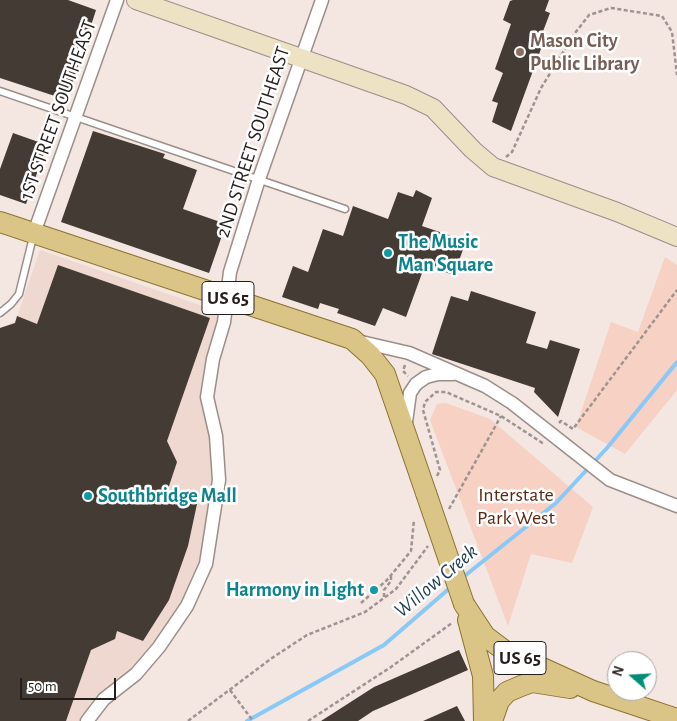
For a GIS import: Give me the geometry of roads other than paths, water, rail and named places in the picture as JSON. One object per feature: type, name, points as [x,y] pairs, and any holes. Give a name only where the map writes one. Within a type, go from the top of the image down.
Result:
[{"type":"main road","points":[[136,0],[406,96],[433,108],[473,150],[493,167],[617,212],[676,236]]},
{"type":"main road","name":"US 65","points":[[0,222],[352,339],[370,355],[384,374],[464,604],[485,636],[505,651],[593,691],[677,719]]},
{"type":"main road","points":[[464,604],[483,676],[484,721]]},
{"type":"main road","name":"US 65","points":[[492,721],[499,701],[507,692],[532,682],[593,691]]},
{"type":"street","name":"1ST STREET SOUTHEAST","points":[[34,233],[117,0]]},
{"type":"street","name":"2ND STREET SOUTHEAST","points":[[87,721],[104,699],[136,674],[159,647],[187,606],[206,564],[219,480],[216,436],[207,396],[213,359],[224,322],[230,272],[259,180],[322,0]]},
{"type":"street","points":[[352,339],[409,353],[491,390],[610,480],[677,506]]},
{"type":"street","points":[[405,432],[406,406],[416,384],[426,377],[438,374],[456,374]]},
{"type":"lane","points":[[0,91],[345,209]]},
{"type":"lane","points":[[0,313],[19,294],[34,233]]},
{"type":"waterway","name":"Willow Creek","points":[[462,578],[556,503],[607,448],[677,362]]},
{"type":"waterway","name":"Willow Creek","points":[[247,721],[384,645],[451,587]]},
{"type":"place","name":"Mason City Public Library","points":[[520,52]]},
{"type":"place","name":"The Music Man Square","points":[[388,253]]},
{"type":"place","name":"Southbridge Mall","points":[[88,496]]},
{"type":"place","name":"Harmony in Light","points":[[374,590]]},
{"type":"park label","name":"Interstate Park West","points":[[516,506]]}]
